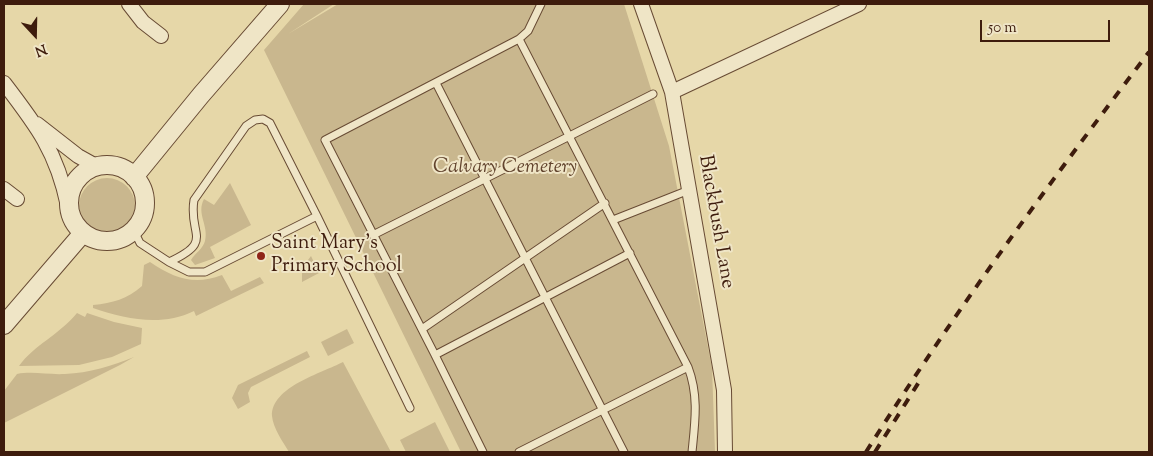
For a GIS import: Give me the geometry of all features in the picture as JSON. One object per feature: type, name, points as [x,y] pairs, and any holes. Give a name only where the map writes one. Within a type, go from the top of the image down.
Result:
[{"type":"street","points":[[129,4],[143,22],[160,36]]},
{"type":"street","points":[[134,176],[194,102],[280,4]]},
{"type":"street","name":"Blackbush Lane","points":[[641,4],[672,92],[724,390],[725,452]]},
{"type":"street","points":[[672,92],[859,4]]},
{"type":"street","points":[[4,83],[35,122],[58,165],[70,216],[83,234],[103,242],[114,241],[134,231],[144,210],[145,198],[141,186],[134,176],[116,166],[96,166],[85,172],[75,181],[70,193],[68,206]]},
{"type":"street","points":[[35,122],[78,156],[96,166]]},
{"type":"street","points":[[4,189],[17,199]]},
{"type":"street","points":[[4,325],[83,234]]},
{"type":"lane","points":[[483,452],[325,140],[519,39],[528,31],[542,4]]},
{"type":"lane","points":[[519,39],[688,367],[694,385],[696,412],[692,452]]},
{"type":"lane","points":[[436,83],[624,452]]},
{"type":"lane","points":[[373,235],[653,94]]},
{"type":"lane","points":[[169,262],[193,247],[198,230],[194,218],[194,200],[246,126],[255,120],[263,119],[270,123],[318,216],[410,408]]},
{"type":"lane","points":[[613,220],[689,190]]},
{"type":"lane","points":[[422,329],[604,203]]},
{"type":"lane","points":[[134,231],[140,243],[169,262],[189,272],[205,272],[318,216]]},
{"type":"lane","points":[[435,356],[545,296],[630,253]]},
{"type":"lane","points":[[519,452],[688,367]]},
{"type":"green space","name":"Calvary Cemetery","points":[[304,4],[334,4],[288,34],[338,4],[624,4],[669,146],[712,368],[715,452],[461,452],[264,50]]},
{"type":"green space","points":[[101,178],[113,178],[123,182],[131,190],[135,206],[131,222],[123,230],[113,234],[101,234],[91,230],[83,222],[79,212],[79,200],[83,190],[91,182]]},
{"type":"green space","points":[[230,183],[251,225],[210,247],[215,258],[195,265],[191,260],[203,246],[206,235],[201,210],[204,199],[214,205]]},
{"type":"green space","points":[[311,256],[319,273],[302,282],[302,268]]},
{"type":"green space","points":[[150,262],[184,279],[202,280],[222,275],[231,291],[260,277],[264,283],[196,316],[194,311],[169,319],[144,320],[93,308],[93,305],[113,302],[125,297],[142,286],[144,265]]},
{"type":"green space","points":[[77,313],[85,317],[87,313],[114,322],[142,328],[141,344],[112,357],[79,365],[19,366],[32,352],[62,328]]},
{"type":"green space","points":[[347,329],[354,343],[328,356],[321,342]]},
{"type":"green space","points":[[307,351],[310,357],[251,387],[248,393],[250,402],[238,409],[232,398],[238,385]]},
{"type":"green space","points":[[134,357],[4,423],[4,391],[17,374],[65,374],[92,371]]},
{"type":"green space","points":[[343,362],[391,452],[289,452],[274,425],[272,416],[274,406],[288,389],[311,376]]},
{"type":"green space","points":[[435,422],[450,452],[406,452],[400,440]]},
{"type":"railway","points":[[866,452],[933,350],[1003,249],[1149,52]]},
{"type":"railway","points":[[875,452],[919,382]]},
{"type":"place","name":"Saint Mary's Primary School","points":[[261,256]]}]
